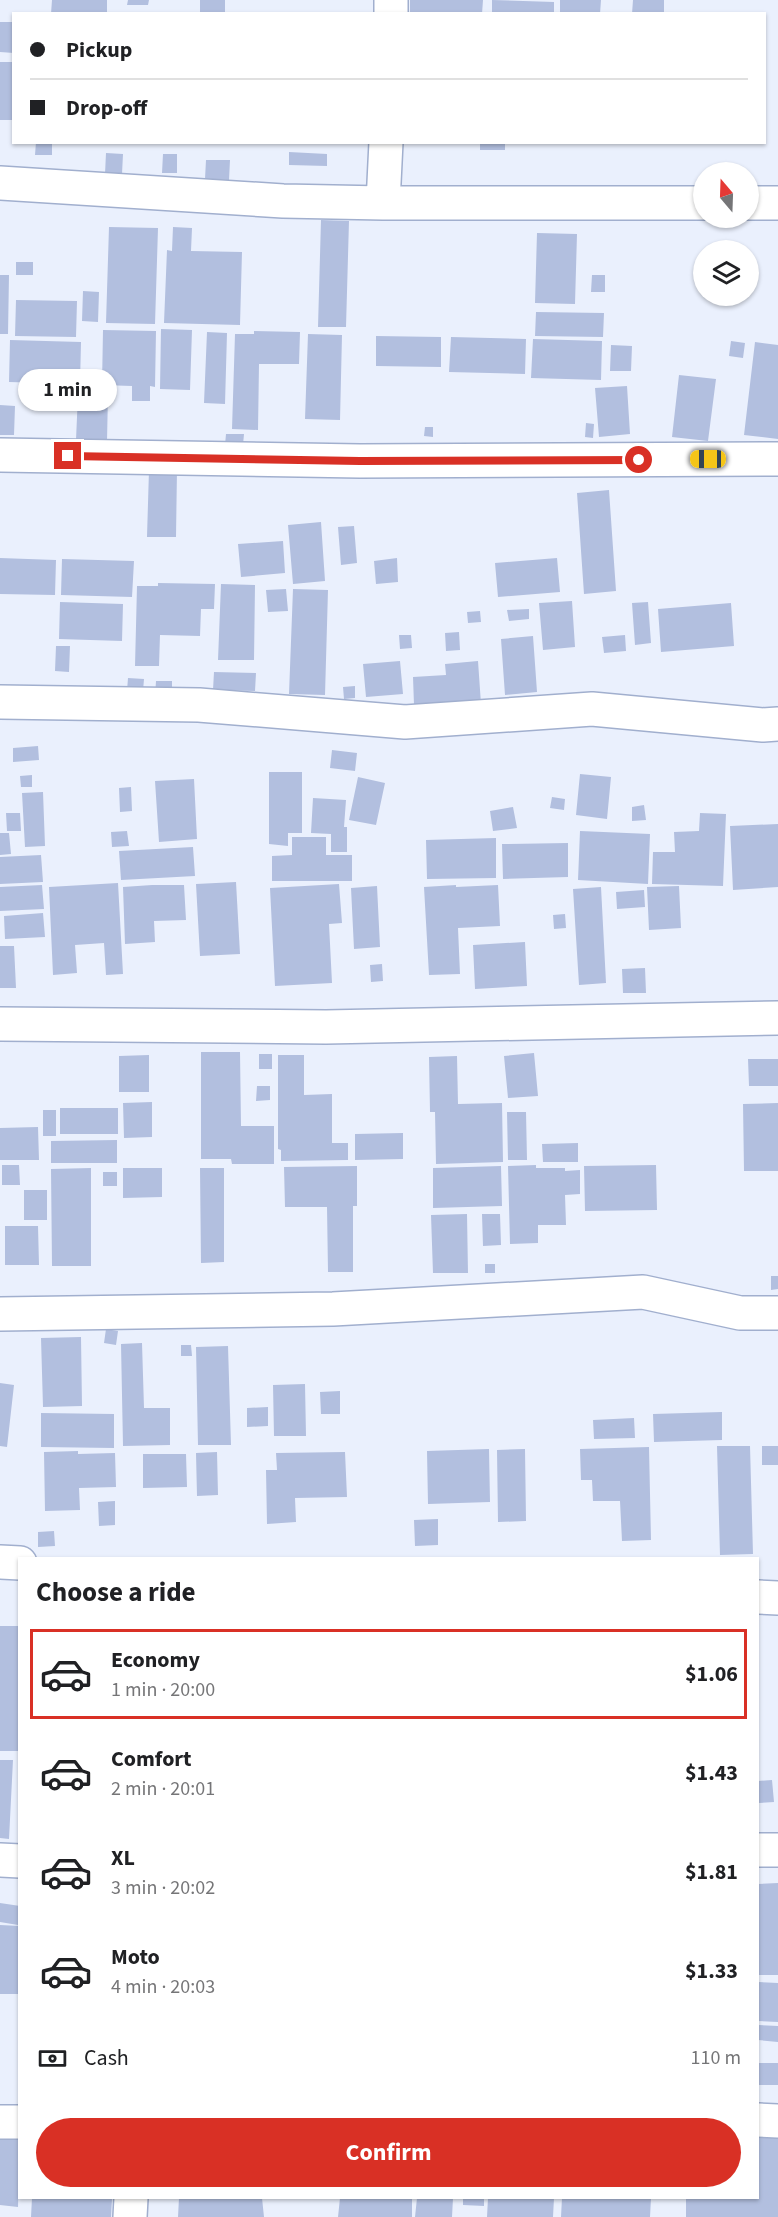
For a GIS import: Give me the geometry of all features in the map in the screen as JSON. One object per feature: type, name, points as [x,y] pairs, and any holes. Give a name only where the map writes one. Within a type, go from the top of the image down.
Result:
[{"type":"street","points":[[384,204],[386,144]]},
{"type":"street","points":[[0,183],[271,200],[384,204],[693,203]]},
{"type":"street","points":[[759,203],[778,203]]},
{"type":"street","points":[[0,455],[360,461],[778,459]]},
{"type":"street","points":[[0,702],[199,705],[405,722],[592,709],[763,725],[778,724]]},
{"type":"street","points":[[0,1024],[326,1027],[778,1018]]},
{"type":"street","points":[[0,1314],[333,1309],[643,1292],[740,1313],[778,1313]]},
{"type":"street","points":[[0,1562],[18,1563]]},
{"type":"street","points":[[759,1597],[778,1598]]},
{"type":"street","points":[[759,1850],[778,1850]]},
{"type":"street","points":[[0,1860],[18,1861]]},
{"type":"street","points":[[759,2120],[778,2121]]},
{"type":"street","points":[[0,2122],[18,2122]]},
{"type":"street","points":[[130,2217],[131,2199]]},
{"type":"building","points":[[52,0],[107,0],[107,12],[51,12]]},
{"type":"building","points":[[128,0],[149,0],[148,5],[127,5]]},
{"type":"building","points":[[200,0],[225,0],[225,12],[200,12]]},
{"type":"building","points":[[410,0],[483,0],[482,12],[410,12]]},
{"type":"building","points":[[492,0],[554,2],[554,12],[492,12]]},
{"type":"building","points":[[560,0],[601,0],[600,12],[560,12]]},
{"type":"building","points":[[633,0],[664,0],[664,12],[632,12]]},
{"type":"building","points":[[0,22],[12,22],[12,53],[0,52]]},
{"type":"building","points":[[0,62],[12,62],[12,120],[0,120]]},
{"type":"building","points":[[36,144],[52,144],[52,155],[35,155]]},
{"type":"building","points":[[480,144],[505,144],[505,150],[480,150]]},
{"type":"building","points":[[289,152],[327,154],[327,166],[289,165]]},
{"type":"building","points":[[106,153],[123,154],[122,174],[105,174]]},
{"type":"building","points":[[163,154],[177,154],[177,173],[162,173]]},
{"type":"building","points":[[206,160],[230,160],[229,180],[205,179]]},
{"type":"building","points":[[321,220],[349,221],[346,327],[318,327]]},
{"type":"building","points":[[109,227],[158,228],[155,324],[106,323]]},
{"type":"building","points":[[173,227],[192,228],[191,251],[242,252],[240,325],[164,323],[167,250],[172,251]]},
{"type":"building","points":[[537,233],[577,234],[575,304],[535,303]]},
{"type":"building","points":[[16,262],[33,262],[33,275],[16,275]]},
{"type":"building","points":[[0,275],[9,275],[8,334],[0,334]]},
{"type":"building","points":[[592,275],[605,275],[605,292],[591,292]]},
{"type":"building","points":[[83,291],[99,292],[98,322],[82,321]]},
{"type":"building","points":[[16,300],[77,301],[76,337],[15,336]]},
{"type":"building","points":[[536,312],[604,313],[603,337],[535,336]]},
{"type":"building","points":[[161,329],[192,330],[190,390],[160,389]]},
{"type":"building","points":[[103,330],[156,331],[155,387],[150,386],[150,401],[132,401],[132,386],[102,385]]},
{"type":"building","points":[[254,331],[300,332],[299,364],[259,364],[258,430],[232,429],[235,334],[254,334]]},
{"type":"building","points":[[207,332],[227,333],[225,404],[204,403]]},
{"type":"building","points":[[308,334],[342,335],[340,420],[305,419]]},
{"type":"building","points":[[376,336],[441,337],[441,367],[376,366]]},
{"type":"building","points":[[451,337],[526,339],[525,374],[449,372]]},
{"type":"building","points":[[533,339],[602,341],[601,380],[531,378]]},
{"type":"building","points":[[10,340],[81,342],[80,384],[9,382]]},
{"type":"building","points":[[731,341],[745,343],[743,358],[729,356]]},
{"type":"building","points":[[755,342],[778,345],[778,439],[744,435]]},
{"type":"building","points":[[611,345],[632,346],[631,371],[610,371]]},
{"type":"building","points":[[679,375],[716,379],[708,441],[672,437]]},
{"type":"building","points":[[627,386],[630,434],[599,437],[595,388]]},
{"type":"building","points":[[78,394],[108,394],[107,441],[76,440]]},
{"type":"building","points":[[0,405],[15,406],[14,435],[0,435]]},
{"type":"building","points":[[586,423],[594,424],[593,438],[585,437]]},
{"type":"building","points":[[425,427],[433,427],[433,437],[424,436]]},
{"type":"building","points":[[226,434],[244,434],[243,445],[225,445]]},
{"type":"building","points":[[149,470],[177,470],[176,537],[147,537]]},
{"type":"building","points":[[609,490],[616,591],[584,594],[577,493]]},
{"type":"building","points":[[321,522],[325,581],[293,584],[288,525]]},
{"type":"building","points":[[354,526],[357,563],[341,565],[338,527]]},
{"type":"building","points":[[283,541],[285,573],[241,577],[238,544]]},
{"type":"building","points":[[0,558],[56,560],[55,595],[0,594]]},
{"type":"building","points":[[397,558],[398,582],[376,584],[374,561]]},
{"type":"building","points":[[557,558],[560,592],[498,597],[495,563]]},
{"type":"building","points":[[62,559],[134,561],[132,597],[61,595]]},
{"type":"building","points":[[158,583],[215,584],[214,609],[201,609],[200,636],[160,635],[159,666],[135,666],[137,586],[158,586]]},
{"type":"building","points":[[221,584],[255,585],[254,660],[218,660]]},
{"type":"building","points":[[286,589],[288,611],[268,612],[266,590]]},
{"type":"building","points":[[293,589],[328,590],[325,695],[289,694]]},
{"type":"building","points":[[572,601],[575,647],[543,650],[539,603]]},
{"type":"building","points":[[60,602],[123,604],[122,641],[59,639]]},
{"type":"building","points":[[648,602],[651,643],[635,645],[632,603]]},
{"type":"building","points":[[731,603],[734,646],[661,652],[658,609]]},
{"type":"building","points":[[529,609],[529,619],[509,621],[507,610]]},
{"type":"building","points":[[480,611],[481,622],[468,623],[467,612]]},
{"type":"building","points":[[459,632],[460,650],[446,651],[445,633]]},
{"type":"building","points":[[399,635],[411,635],[412,648],[400,649]]},
{"type":"building","points":[[625,635],[626,651],[604,653],[602,637]]},
{"type":"building","points":[[533,636],[537,692],[505,695],[501,639]]},
{"type":"building","points":[[56,646],[70,646],[69,672],[55,671]]},
{"type":"building","points":[[400,661],[403,694],[366,697],[363,664]]},
{"type":"building","points":[[478,661],[481,704],[449,707],[449,702],[414,705],[413,677],[446,675],[445,664]]},
{"type":"building","points":[[214,672],[256,673],[255,691],[213,690]]},
{"type":"building","points":[[128,678],[144,679],[143,691],[127,691]]},
{"type":"building","points":[[156,681],[172,681],[172,698],[155,697]]},
{"type":"building","points":[[355,686],[355,698],[344,699],[343,687]]},
{"type":"building","points":[[38,746],[39,760],[13,762],[13,748]]},
{"type":"building","points":[[332,750],[357,753],[355,771],[330,768]]},
{"type":"building","points":[[269,772],[302,772],[302,833],[288,833],[288,846],[269,844]]},
{"type":"building","points":[[580,774],[611,777],[607,819],[576,815]]},
{"type":"building","points":[[32,775],[32,787],[21,787],[20,776]]},
{"type":"building","points":[[358,777],[385,783],[376,825],[349,820]]},
{"type":"building","points":[[194,779],[197,839],[159,842],[155,781]]},
{"type":"building","points":[[131,787],[132,811],[120,812],[119,788]]},
{"type":"building","points":[[43,792],[45,846],[25,847],[22,793]]},
{"type":"building","points":[[552,797],[565,799],[564,810],[550,808]]},
{"type":"building","points":[[313,798],[346,800],[344,827],[347,827],[347,852],[331,852],[331,834],[311,833]]},
{"type":"building","points":[[644,805],[646,820],[632,821],[632,807]]},
{"type":"building","points":[[513,807],[517,828],[493,831],[490,811]]},
{"type":"building","points":[[6,813],[20,813],[21,831],[7,831]]},
{"type":"building","points":[[700,813],[726,814],[723,886],[652,884],[653,852],[675,852],[674,832],[699,831]]},
{"type":"building","points":[[778,824],[778,887],[733,890],[730,826]]},
{"type":"building","points":[[127,831],[129,846],[112,847],[111,832]]},
{"type":"building","points":[[580,831],[650,834],[648,884],[578,880]]},
{"type":"building","points":[[0,833],[9,833],[11,854],[0,855]]},
{"type":"building","points":[[292,837],[326,837],[326,855],[352,855],[352,881],[272,881],[272,856],[292,855]]},
{"type":"building","points":[[496,838],[496,878],[427,879],[426,840]]},
{"type":"building","points":[[568,843],[568,877],[503,879],[502,844]]},
{"type":"building","points":[[193,847],[195,876],[121,880],[119,851]]},
{"type":"building","points":[[41,855],[43,882],[0,884],[0,857]]},
{"type":"building","points":[[236,882],[240,954],[200,956],[196,884]]},
{"type":"building","points":[[118,883],[123,974],[106,975],[104,943],[75,945],[77,973],[53,975],[49,887]]},
{"type":"building","points":[[339,884],[342,923],[329,924],[332,983],[275,986],[270,888]]},
{"type":"building","points":[[42,885],[44,909],[0,911],[0,887]]},
{"type":"building","points":[[184,885],[186,920],[154,921],[155,942],[125,944],[123,887]]},
{"type":"building","points":[[456,885],[456,887],[498,885],[500,926],[458,928],[460,974],[429,975],[424,887]]},
{"type":"building","points":[[377,886],[380,947],[354,949],[351,888]]},
{"type":"building","points":[[679,886],[681,928],[649,930],[647,887]]},
{"type":"building","points":[[601,887],[606,983],[579,985],[573,889]]},
{"type":"building","points":[[644,890],[645,907],[617,909],[616,892]]},
{"type":"building","points":[[43,913],[45,937],[5,939],[4,916]]},
{"type":"building","points":[[565,914],[566,928],[554,929],[553,915]]},
{"type":"building","points":[[525,942],[527,986],[475,989],[473,945]]},
{"type":"building","points":[[0,946],[14,946],[16,988],[0,988]]},
{"type":"building","points":[[382,964],[383,981],[371,982],[370,965]]},
{"type":"building","points":[[645,968],[646,993],[623,993],[622,969]]},
{"type":"building","points":[[201,1052],[240,1052],[241,1126],[274,1126],[274,1164],[232,1164],[231,1159],[201,1159]]},
{"type":"building","points":[[534,1053],[538,1096],[508,1098],[504,1056]]},
{"type":"building","points":[[259,1054],[272,1054],[272,1069],[259,1069]]},
{"type":"building","points":[[149,1055],[149,1092],[119,1092],[119,1056]]},
{"type":"building","points":[[278,1055],[304,1055],[304,1095],[332,1094],[332,1143],[348,1143],[348,1160],[281,1161],[281,1150],[278,1149]]},
{"type":"building","points":[[457,1056],[458,1104],[502,1103],[503,1162],[436,1164],[435,1112],[430,1112],[429,1057]]},
{"type":"building","points":[[748,1059],[778,1059],[778,1086],[749,1086]]},
{"type":"building","points":[[257,1086],[270,1086],[270,1100],[256,1101]]},
{"type":"building","points":[[152,1102],[152,1137],[124,1138],[123,1103]]},
{"type":"building","points":[[778,1103],[778,1171],[744,1171],[743,1104]]},
{"type":"building","points":[[60,1108],[118,1108],[118,1134],[60,1134]]},
{"type":"building","points":[[43,1110],[56,1110],[56,1136],[43,1136]]},
{"type":"building","points":[[507,1112],[526,1112],[527,1160],[508,1160]]},
{"type":"building","points":[[38,1127],[39,1160],[0,1160],[0,1128]]},
{"type":"building","points":[[403,1133],[403,1159],[355,1160],[355,1134]]},
{"type":"building","points":[[117,1140],[117,1163],[51,1163],[51,1141]]},
{"type":"building","points":[[578,1143],[578,1162],[543,1162],[542,1144]]},
{"type":"building","points":[[2,1165],[19,1165],[20,1185],[2,1185]]},
{"type":"building","points":[[536,1165],[536,1168],[580,1170],[580,1194],[565,1195],[566,1225],[538,1225],[538,1243],[510,1244],[508,1166]]},
{"type":"building","points":[[656,1165],[657,1210],[585,1211],[584,1166]]},
{"type":"building","points":[[357,1166],[357,1206],[353,1206],[353,1272],[328,1272],[327,1207],[285,1207],[284,1167]]},
{"type":"building","points":[[501,1166],[502,1206],[433,1208],[433,1168]]},
{"type":"building","points":[[91,1168],[91,1266],[52,1266],[51,1169]]},
{"type":"building","points":[[123,1168],[162,1168],[162,1197],[123,1198]]},
{"type":"building","points":[[200,1168],[224,1168],[224,1262],[201,1263]]},
{"type":"building","points":[[103,1172],[117,1172],[117,1186],[103,1186]]},
{"type":"building","points":[[24,1190],[47,1190],[47,1220],[24,1220]]},
{"type":"building","points":[[467,1214],[468,1273],[433,1273],[431,1215]]},
{"type":"building","points":[[482,1214],[500,1214],[501,1245],[483,1246]]},
{"type":"building","points":[[5,1226],[38,1226],[39,1265],[5,1265]]},
{"type":"building","points":[[485,1264],[495,1264],[495,1273],[485,1273]]},
{"type":"building","points":[[771,1276],[778,1276],[778,1289],[771,1290]]},
{"type":"building","points":[[106,1329],[118,1331],[116,1345],[104,1343]]},
{"type":"building","points":[[81,1337],[82,1406],[43,1407],[41,1338]]},
{"type":"building","points":[[142,1343],[144,1408],[170,1408],[170,1445],[123,1446],[121,1344]]},
{"type":"building","points":[[181,1345],[191,1345],[192,1356],[181,1356]]},
{"type":"building","points":[[228,1346],[231,1445],[198,1445],[196,1347]]},
{"type":"building","points":[[0,1383],[14,1385],[7,1447],[0,1446]]},
{"type":"building","points":[[305,1384],[306,1436],[274,1436],[273,1385]]},
{"type":"building","points":[[340,1391],[340,1414],[321,1414],[320,1392]]},
{"type":"building","points":[[268,1407],[268,1426],[247,1427],[247,1408]]},
{"type":"building","points":[[722,1412],[722,1440],[654,1442],[653,1414]]},
{"type":"building","points":[[41,1413],[114,1414],[114,1448],[41,1447]]},
{"type":"building","points":[[634,1418],[635,1438],[594,1439],[593,1420]]},
{"type":"building","points":[[717,1446],[750,1446],[753,1554],[720,1555]]},
{"type":"building","points":[[762,1446],[778,1446],[778,1465],[762,1465]]},
{"type":"building","points":[[649,1447],[651,1540],[622,1541],[620,1501],[593,1501],[592,1480],[581,1480],[580,1449]]},
{"type":"building","points":[[489,1449],[490,1502],[428,1504],[427,1451]]},
{"type":"building","points":[[525,1449],[526,1521],[498,1522],[497,1450]]},
{"type":"building","points":[[78,1451],[78,1454],[115,1453],[116,1487],[79,1488],[80,1510],[45,1511],[44,1452]]},
{"type":"building","points":[[217,1452],[218,1495],[197,1496],[196,1453]]},
{"type":"building","points":[[345,1452],[347,1497],[295,1498],[296,1522],[267,1524],[266,1470],[277,1470],[276,1453]]},
{"type":"building","points":[[143,1454],[186,1454],[187,1487],[143,1488]]},
{"type":"building","points":[[115,1501],[115,1525],[99,1526],[98,1502]]},
{"type":"building","points":[[438,1519],[438,1545],[415,1546],[414,1520]]},
{"type":"building","points":[[54,1531],[55,1546],[38,1547],[38,1532]]},
{"type":"building","points":[[0,1626],[18,1626],[18,1751],[0,1751]]},
{"type":"building","points":[[0,1760],[13,1760],[9,1839],[0,1838]]},
{"type":"building","points":[[772,1780],[774,1802],[759,1803],[759,1781]]},
{"type":"building","points":[[778,1883],[778,1975],[759,1975],[759,1884]]},
{"type":"building","points":[[0,1903],[18,1906],[18,1925],[0,1922]]},
{"type":"building","points":[[0,1925],[18,1926],[18,1994],[0,1994]]},
{"type":"building","points":[[759,1982],[778,1983],[778,2022],[759,2021]]},
{"type":"building","points":[[759,2025],[778,2026],[778,2042],[759,2040]]},
{"type":"building","points":[[759,2063],[778,2063],[778,2085],[759,2085]]},
{"type":"building","points":[[778,2129],[778,2217],[686,2217],[686,2199],[759,2199],[759,2130]]},
{"type":"building","points":[[0,2135],[18,2137],[18,2207],[0,2205]]},
{"type":"building","points":[[32,2199],[112,2199],[111,2217],[31,2217]]},
{"type":"building","points":[[179,2199],[262,2199],[264,2217],[178,2217]]},
{"type":"building","points":[[340,2199],[412,2199],[412,2217],[338,2217]]},
{"type":"building","points":[[417,2199],[453,2199],[452,2217],[415,2217]]},
{"type":"building","points":[[463,2199],[484,2199],[484,2206],[463,2205]]},
{"type":"building","points":[[488,2199],[554,2199],[553,2217],[487,2217]]},
{"type":"building","points":[[562,2199],[651,2199],[650,2217],[561,2217]]},
{"type":"route","points":[[68,456],[360,461],[639,460]]}]
